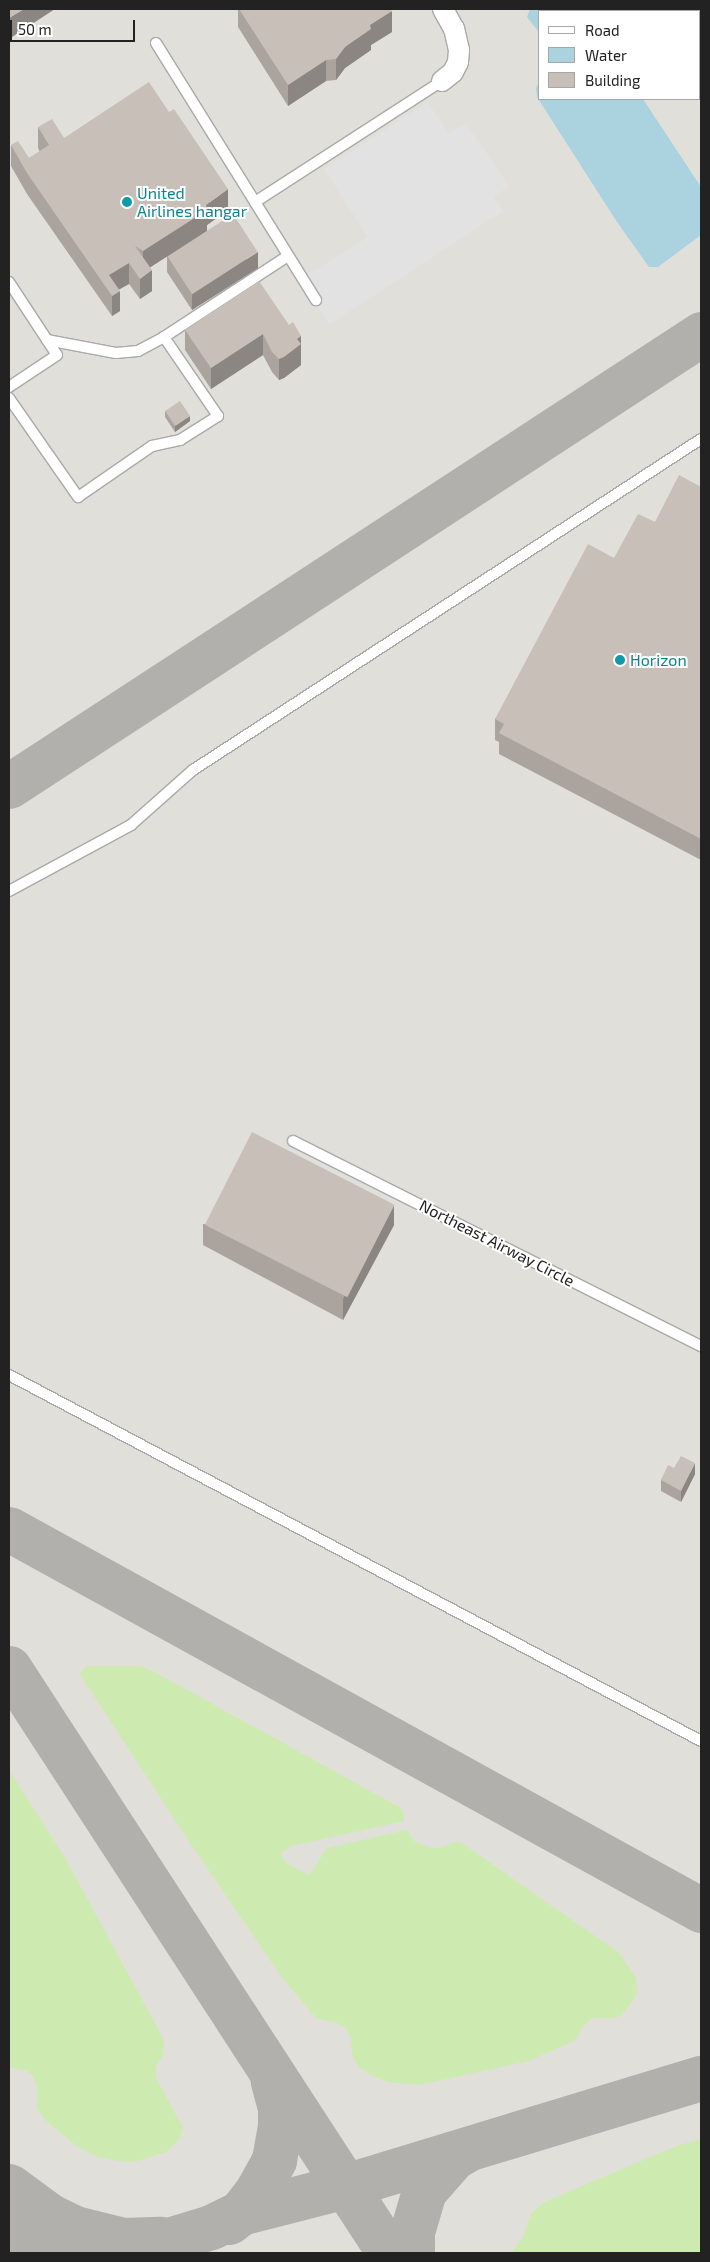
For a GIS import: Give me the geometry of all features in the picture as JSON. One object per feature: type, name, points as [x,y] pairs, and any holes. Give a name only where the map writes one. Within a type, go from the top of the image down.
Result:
[{"type":"street","points":[[442,82],[453,72],[458,62],[460,50],[454,29],[443,9]]},
{"type":"lane","points":[[156,43],[316,300]]},
{"type":"lane","points":[[255,202],[442,82]]},
{"type":"lane","points":[[47,340],[116,353],[138,352],[288,256]]},
{"type":"lane","points":[[9,282],[57,355],[9,387]]},
{"type":"lane","points":[[9,398],[78,497],[152,446],[180,440],[218,416],[164,337]]},
{"type":"lane","points":[[9,891],[131,825],[193,770],[701,439]]},
{"type":"lane","name":"Northeast Airway Circle","points":[[293,1141],[701,1346]]},
{"type":"lane","points":[[9,1375],[701,1741]]},
{"type":"shaded area","points":[[9,9],[701,9],[701,2253],[9,2253]]},
{"type":"shaded area","points":[[428,102],[449,134],[466,123],[509,186],[494,197],[503,211],[330,324],[300,280],[368,237],[324,169]]},
{"type":"green space","points":[[87,1666],[141,1666],[155,1672],[399,1807],[404,1813],[404,1821],[292,1846],[283,1851],[281,1855],[286,1863],[309,1875],[327,1848],[407,1830],[414,1841],[431,1848],[441,1848],[455,1842],[462,1843],[618,1952],[636,1977],[637,1992],[634,1999],[622,2015],[615,2018],[593,2018],[586,2023],[574,2041],[529,2061],[419,2085],[387,2082],[371,2075],[358,2066],[352,2055],[351,2038],[346,2028],[337,2023],[316,2018],[283,1979],[186,1837],[79,1673]]},
{"type":"green space","points":[[9,1770],[64,1856],[164,2040],[163,2056],[157,2064],[155,2076],[183,2128],[179,2140],[166,2152],[134,2162],[98,2157],[78,2147],[47,2122],[37,2109],[37,2085],[32,2075],[27,2071],[9,2067]]},
{"type":"green space","points":[[701,2139],[701,2253],[512,2253],[524,2235],[531,2214],[544,2202],[679,2145]]},
{"type":"water","points":[[530,9],[570,10],[538,10],[538,31],[527,17]]},
{"type":"water","points":[[538,84],[538,99],[537,97],[536,88]]},
{"type":"water","points":[[539,100],[644,100],[701,187],[701,235],[658,267],[649,267],[617,222]]},
{"type":"building","points":[[9,9],[24,9],[9,18]]},
{"type":"building","points":[[239,9],[390,9],[392,11],[370,25],[371,29],[345,47],[336,59],[326,60],[288,85]]},
{"type":"building","points":[[701,9],[701,78],[700,10]]},
{"type":"building","name":"United Airlines hangar","points":[[149,82],[169,112],[174,109],[228,189],[206,205],[207,210],[143,251],[135,246],[152,270],[140,279],[129,263],[109,275],[120,291],[112,296],[27,173],[11,145],[18,141],[29,158],[49,145],[38,127],[52,119],[64,138]]},
{"type":"building","points":[[233,214],[258,252],[192,294],[168,256]]},
{"type":"building","points":[[259,281],[289,325],[293,322],[301,336],[297,339],[301,344],[279,359],[272,352],[263,334],[211,368],[185,330]]},
{"type":"building","points":[[180,401],[190,416],[175,426],[165,411]]},
{"type":"building","name":"Horizon","points":[[679,475],[701,487],[701,839],[499,733],[504,724],[495,719],[588,544],[614,558],[638,514],[655,522]]},
{"type":"building","points":[[252,1132],[395,1205],[347,1297],[205,1225]]},
{"type":"building","points":[[681,1456],[695,1463],[681,1491],[661,1480],[668,1465],[674,1468]]},
{"type":"taxiway","points":[[9,786],[701,334]]},
{"type":"taxiway","points":[[9,1529],[701,1910]]},
{"type":"taxiway","points":[[9,1668],[389,2253]]},
{"type":"taxiway","points":[[125,2253],[211,2227],[240,2213],[345,2186],[701,2078]]},
{"type":"taxiway","points":[[229,2222],[240,2213],[257,2191],[274,2160],[280,2127],[280,2108],[273,2081]]},
{"type":"taxiway","points":[[412,2253],[412,2232],[424,2191],[454,2157],[466,2150]]},
{"type":"taxiway","points":[[9,2186],[50,2216],[75,2228],[123,2240],[160,2239]]},
{"type":"runway","points":[[9,2231],[23,2253]]},
{"type":"place","name":"United Airlines hangar","points":[[127,202]]},
{"type":"place","name":"Horizon","points":[[620,660]]}]
